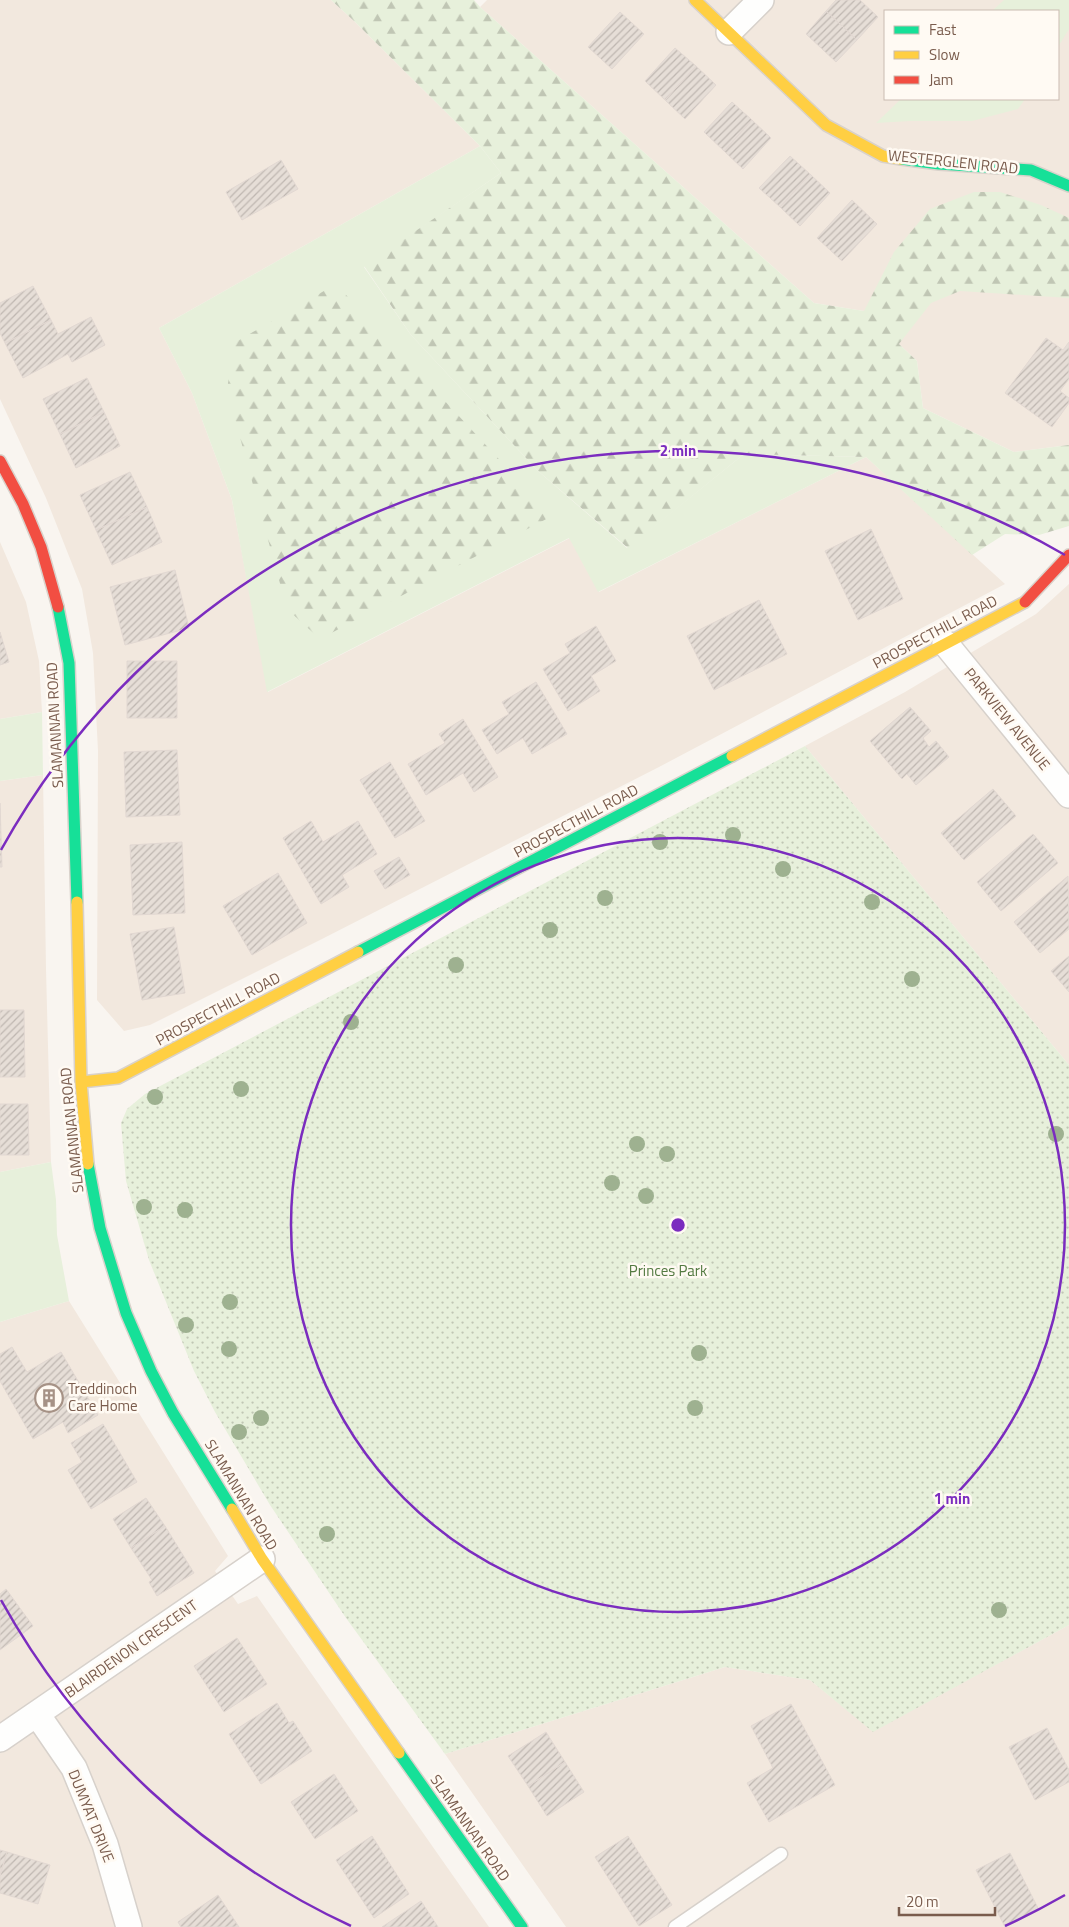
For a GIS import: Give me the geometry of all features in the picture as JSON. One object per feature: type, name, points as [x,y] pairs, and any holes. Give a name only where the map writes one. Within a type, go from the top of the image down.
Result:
[{"type":"main road","name":"WESTERGLEN ROAD","points":[[696,0],[826,125],[883,156],[939,164],[1032,170],[1069,186]]},
{"type":"main road","name":"SLAMANNAN ROAD","points":[[0,461],[23,504],[41,547],[61,616],[69,663],[81,1082],[85,1138],[92,1190],[110,1265],[126,1313],[151,1371],[173,1413],[262,1559],[522,1927]]},
{"type":"main road","name":"PROSPECTHILL ROAD","points":[[81,1082],[118,1078],[1028,600],[1069,556]]},
{"type":"street","points":[[729,32],[761,0]]},
{"type":"street","name":"PARKVIEW AVENUE","points":[[945,643],[1061,769],[1069,795]]},
{"type":"street","name":"BLAIRDENON CRESCENT","points":[[0,1739],[262,1559]]},
{"type":"street","name":"DUMYAT DRIVE","points":[[37,1714],[74,1768],[105,1844],[129,1927]]},
{"type":"lane","points":[[675,1927],[781,1854]]},
{"type":"shaded area","points":[[0,0],[331,0],[480,146],[159,328],[192,393],[232,500],[268,692],[570,538],[599,592],[866,457],[1005,584],[659,767],[322,939],[150,1025],[124,1031],[97,1000],[98,751],[93,653],[82,589],[46,498],[0,399]]},
{"type":"shaded area","points":[[487,0],[1069,0],[1069,445],[1014,452],[923,408],[917,361],[864,311],[814,303],[480,7]]},
{"type":"shaded area","points":[[0,542],[26,602],[39,661],[42,712],[0,719]]},
{"type":"shaded area","points":[[1069,584],[1069,1065],[805,746],[905,692],[1036,614]]},
{"type":"shaded area","points":[[43,775],[51,1162],[0,1172],[0,781]]},
{"type":"shaded area","points":[[69,1301],[228,1556],[215,1571],[238,1604],[257,1596],[489,1927],[0,1927],[0,1322]]},
{"type":"shaded area","points":[[1069,1625],[1069,1927],[566,1927],[445,1754],[725,1667],[810,1680],[873,1731]]},
{"type":"green space","points":[[331,0],[474,0],[814,303],[864,311],[894,252],[930,209],[974,192],[1000,192],[1041,205],[1069,218],[1069,298],[960,291],[931,303],[899,344],[917,361],[923,408],[1014,452],[1069,445],[1069,526],[1039,535],[1005,534],[972,555],[866,457],[744,454],[628,548],[538,471],[411,335],[364,266],[501,173],[480,146]]},
{"type":"green space","points":[[1004,0],[1069,0],[1069,29],[1059,45],[1059,10],[993,10]]},
{"type":"green space","points":[[900,100],[1024,100],[1018,109],[972,121],[876,123]]},
{"type":"green space","points":[[480,146],[501,173],[364,267],[411,335],[538,471],[627,548],[744,454],[866,457],[598,592],[569,538],[267,692],[232,500],[192,393],[159,328]]},
{"type":"green space","points":[[336,284],[552,516],[320,639],[287,609],[227,390],[234,343]]},
{"type":"green space","points":[[42,712],[43,775],[0,781],[0,719]]},
{"type":"green space","name":"Princes Park","points":[[805,746],[1069,1065],[1069,1625],[873,1732],[810,1680],[725,1667],[445,1754],[346,1618],[270,1505],[215,1412],[194,1371],[149,1260],[126,1181],[121,1123],[127,1109],[145,1094]]},
{"type":"green space","points":[[51,1162],[56,1200],[57,1235],[69,1301],[0,1322],[0,1172]]},
{"type":"building","points":[[836,0],[860,0],[878,17],[857,40],[826,11]]},
{"type":"building","points":[[826,11],[857,40],[836,62],[806,34]]},
{"type":"building","points":[[620,12],[644,34],[612,69],[588,47]]},
{"type":"building","points":[[675,48],[696,66],[665,100],[645,81]]},
{"type":"building","points":[[696,66],[716,85],[685,119],[665,100]]},
{"type":"building","points":[[732,102],[752,120],[724,151],[704,132]]},
{"type":"building","points":[[752,120],[771,138],[743,169],[724,151]]},
{"type":"building","points":[[790,156],[810,174],[780,207],[759,188]]},
{"type":"building","points":[[281,160],[298,189],[242,220],[226,192]]},
{"type":"building","points":[[810,174],[830,193],[800,226],[780,207]]},
{"type":"building","points":[[852,200],[877,224],[842,261],[817,238]]},
{"type":"building","points":[[33,286],[51,320],[5,343],[0,333],[0,303]]},
{"type":"building","points":[[91,317],[105,345],[72,362],[68,354],[23,378],[5,343],[51,320],[58,334]]},
{"type":"building","points":[[1046,338],[1063,350],[1069,342],[1069,379],[1060,391],[1069,398],[1069,403],[1052,427],[1005,393]]},
{"type":"building","points":[[87,378],[104,412],[60,434],[43,399]]},
{"type":"building","points":[[104,412],[120,446],[76,468],[60,434]]},
{"type":"building","points":[[130,472],[147,507],[96,530],[80,495]]},
{"type":"building","points":[[147,507],[162,542],[112,565],[96,530]]},
{"type":"building","points":[[871,529],[903,599],[858,620],[825,551]]},
{"type":"building","points":[[175,570],[189,628],[125,645],[110,587]]},
{"type":"building","points":[[759,600],[787,654],[714,690],[687,636]]},
{"type":"building","points":[[596,626],[616,661],[591,676],[600,691],[568,711],[543,669],[570,653],[565,644]]},
{"type":"building","points":[[0,632],[9,662],[0,665]]},
{"type":"building","points":[[127,661],[177,661],[177,718],[127,718]]},
{"type":"building","points":[[536,682],[567,734],[532,754],[523,738],[497,754],[482,730],[509,714],[502,702]]},
{"type":"building","points":[[910,707],[931,731],[923,738],[929,747],[936,741],[949,757],[916,785],[907,774],[902,779],[870,741]]},
{"type":"building","points":[[463,719],[498,777],[474,792],[463,773],[426,795],[408,764],[445,743],[439,734]]},
{"type":"building","points":[[177,750],[180,815],[126,817],[124,752]]},
{"type":"building","points":[[390,762],[425,821],[395,838],[360,780]]},
{"type":"building","points":[[993,789],[1016,816],[964,860],[941,833]]},
{"type":"building","points":[[0,803],[2,867],[0,867]]},
{"type":"building","points":[[311,821],[323,842],[358,821],[377,854],[342,875],[349,887],[321,904],[283,838]]},
{"type":"building","points":[[1033,834],[1058,863],[1001,911],[977,882]]},
{"type":"building","points":[[182,842],[185,913],[133,915],[130,845]]},
{"type":"building","points":[[399,857],[410,875],[385,889],[374,871]]},
{"type":"building","points":[[278,873],[307,923],[252,955],[223,906]]},
{"type":"building","points":[[1068,876],[1069,929],[1040,953],[1014,922]]},
{"type":"building","points":[[174,927],[185,993],[142,1000],[130,934]]},
{"type":"building","points":[[1069,956],[1069,992],[1051,971]]},
{"type":"building","points":[[0,1010],[24,1010],[25,1077],[0,1077]]},
{"type":"building","points":[[0,1104],[28,1104],[29,1155],[0,1155]]},
{"type":"building","name":"Treddinoch Care Home","points":[[12,1347],[27,1372],[61,1352],[98,1415],[68,1433],[63,1422],[33,1439],[0,1381],[0,1354]]},
{"type":"building","points":[[103,1424],[137,1482],[91,1509],[68,1470],[82,1462],[71,1443]]},
{"type":"building","points":[[146,1498],[165,1526],[131,1548],[113,1519]]},
{"type":"building","points":[[165,1526],[194,1573],[157,1596],[149,1582],[152,1580],[131,1548]]},
{"type":"building","points":[[6,1589],[33,1626],[0,1650],[0,1594]]},
{"type":"building","points":[[237,1638],[267,1684],[224,1712],[194,1666]]},
{"type":"building","points":[[277,1703],[289,1723],[293,1721],[312,1751],[261,1784],[229,1734]]},
{"type":"building","points":[[791,1704],[835,1785],[769,1822],[747,1783],[773,1768],[751,1726]]},
{"type":"building","points":[[1047,1728],[1069,1770],[1069,1782],[1035,1800],[1009,1747]]},
{"type":"building","points":[[546,1732],[565,1762],[528,1786],[508,1756]]},
{"type":"building","points":[[565,1762],[584,1792],[547,1816],[528,1786]]},
{"type":"building","points":[[334,1774],[358,1811],[315,1839],[291,1802]]},
{"type":"building","points":[[372,1836],[409,1894],[374,1918],[336,1860]]},
{"type":"building","points":[[628,1836],[672,1905],[639,1926],[595,1857]]},
{"type":"building","points":[[0,1850],[7,1852],[0,1876]]},
{"type":"building","points":[[7,1852],[50,1865],[38,1904],[0,1893],[0,1876]]},
{"type":"building","points":[[1010,1853],[1039,1910],[1005,1927],[976,1870]]},
{"type":"building","points":[[218,1895],[239,1927],[181,1927],[178,1922]]},
{"type":"building","points":[[421,1901],[438,1927],[382,1927]]},
{"type":"traffic: fast","points":[[901,159],[939,164],[1031,170],[1069,186]]},
{"type":"traffic: fast","points":[[58,607],[69,663],[77,902]]},
{"type":"traffic: fast","points":[[358,952],[732,756]]},
{"type":"traffic: fast","points":[[88,1164],[100,1228],[126,1313],[151,1371],[173,1413],[232,1509]]},
{"type":"traffic: fast","points":[[399,1753],[522,1927]]},
{"type":"traffic: slow","points":[[695,0],[826,125],[883,156],[901,159]]},
{"type":"traffic: slow","points":[[732,756],[1025,602]]},
{"type":"traffic: slow","points":[[77,902],[81,1082],[88,1164]]},
{"type":"traffic: slow","points":[[81,1082],[118,1078],[358,952]]},
{"type":"traffic: slow","points":[[232,1509],[262,1559],[399,1753]]},
{"type":"traffic: jam","points":[[0,461],[23,504],[41,547],[58,607]]},
{"type":"traffic: jam","points":[[1025,602],[1069,555]]},
{"type":"place","name":"Treddinoch Care Home","points":[[49,1398]]}]
